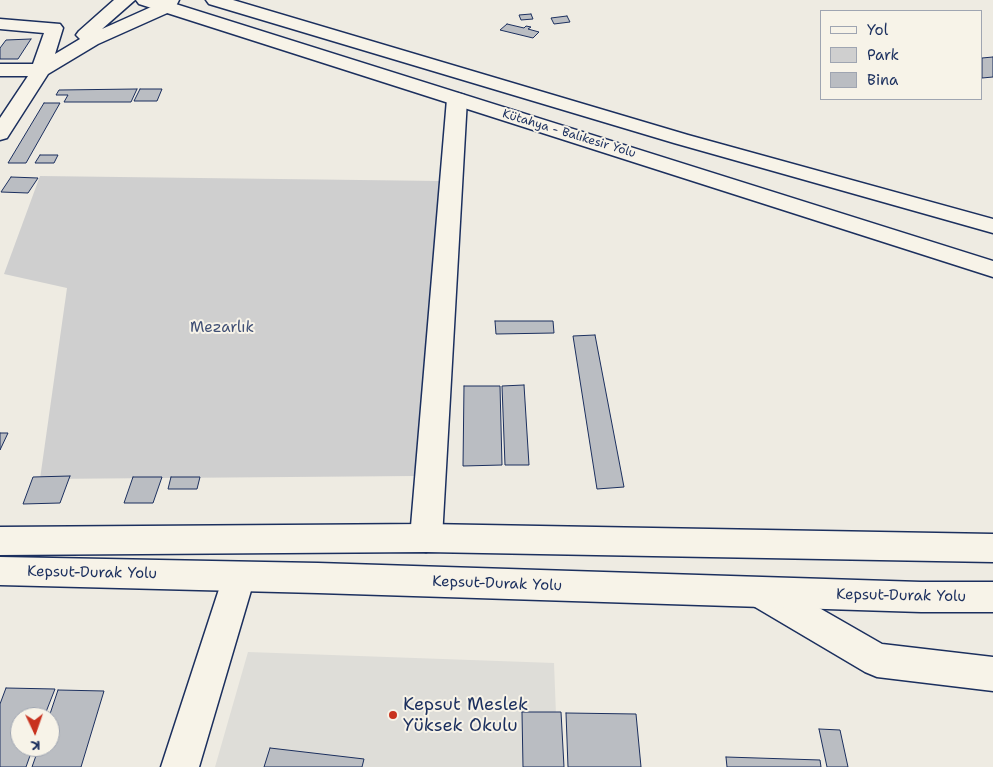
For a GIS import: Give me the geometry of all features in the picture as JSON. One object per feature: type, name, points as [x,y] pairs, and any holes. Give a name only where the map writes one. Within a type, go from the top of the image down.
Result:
[{"type":"main road","points":[[41,70],[126,0]]},
{"type":"main road","name":"Kütahya - Balıkesir Yolu","points":[[145,0],[169,3],[457,99],[993,269]]},
{"type":"main road","name":"Kütahya - Balıkesir Yolu","points":[[215,0],[681,139],[993,226]]},
{"type":"main road","points":[[0,70],[41,70],[92,40],[169,3]]},
{"type":"main road","points":[[0,24],[54,28],[41,70],[0,134]]},
{"type":"main road","points":[[426,538],[457,99]]},
{"type":"main road","name":"Kepsut-Durak Yolu","points":[[0,541],[426,538],[993,548]]},
{"type":"main road","name":"Kepsut-Durak Yolu","points":[[0,571],[762,593],[993,597]]},
{"type":"main road","points":[[180,767],[239,577]]},
{"type":"main road","points":[[762,593],[876,660],[993,674]]},
{"type":"shaded area","name":"Kepsut Meslek Yüksek Okulu","points":[[248,652],[554,663],[558,767],[215,767]]},
{"type":"green space","name":"Mezarlık","points":[[40,176],[440,181],[415,476],[40,479],[67,288],[4,274]]},
{"type":"building","points":[[531,14],[533,19],[521,20],[519,15]]},
{"type":"building","points":[[567,16],[570,22],[554,24],[551,18]]},
{"type":"building","points":[[507,24],[524,28],[526,26],[531,27],[528,29],[539,32],[533,38],[500,30]]},
{"type":"building","points":[[31,39],[18,59],[0,59],[0,48],[6,40]]},
{"type":"building","points":[[993,57],[993,77],[983,78],[983,58]]},
{"type":"building","points":[[137,89],[131,102],[64,102],[68,95],[56,95],[59,90]]},
{"type":"building","points":[[140,89],[162,89],[157,101],[134,101]]},
{"type":"building","points":[[44,103],[60,103],[26,163],[8,163]]},
{"type":"building","points":[[40,155],[58,155],[54,163],[35,163]]},
{"type":"building","points":[[11,177],[38,178],[28,193],[1,192]]},
{"type":"building","points":[[495,321],[553,321],[554,333],[496,334]]},
{"type":"building","points":[[595,335],[624,487],[597,489],[573,336]]},
{"type":"building","points":[[524,385],[529,465],[505,465],[502,386]]},
{"type":"building","points":[[464,386],[500,386],[502,465],[463,466]]},
{"type":"building","points":[[0,433],[8,433],[0,450]]},
{"type":"building","points":[[70,476],[60,503],[23,504],[33,477]]},
{"type":"building","points":[[133,477],[162,477],[153,503],[124,503]]},
{"type":"building","points":[[171,477],[200,477],[197,489],[168,489]]},
{"type":"building","points":[[6,688],[55,689],[48,707],[10,707],[10,757],[30,757],[26,767],[0,767],[0,704]]},
{"type":"building","points":[[58,690],[104,691],[81,767],[32,767],[36,757],[60,757],[60,707],[52,707]]},
{"type":"building","points":[[522,712],[561,712],[564,767],[523,767]]},
{"type":"building","points":[[566,713],[636,714],[641,767],[568,767]]},
{"type":"building","points":[[819,729],[840,730],[848,767],[827,767]]},
{"type":"building","points":[[270,748],[364,759],[362,767],[264,767]]},
{"type":"building","points":[[726,757],[820,760],[821,767],[727,767]]},
{"type":"place","name":"Kepsut Meslek Yüksek Okulu","points":[[393,715]]}]
